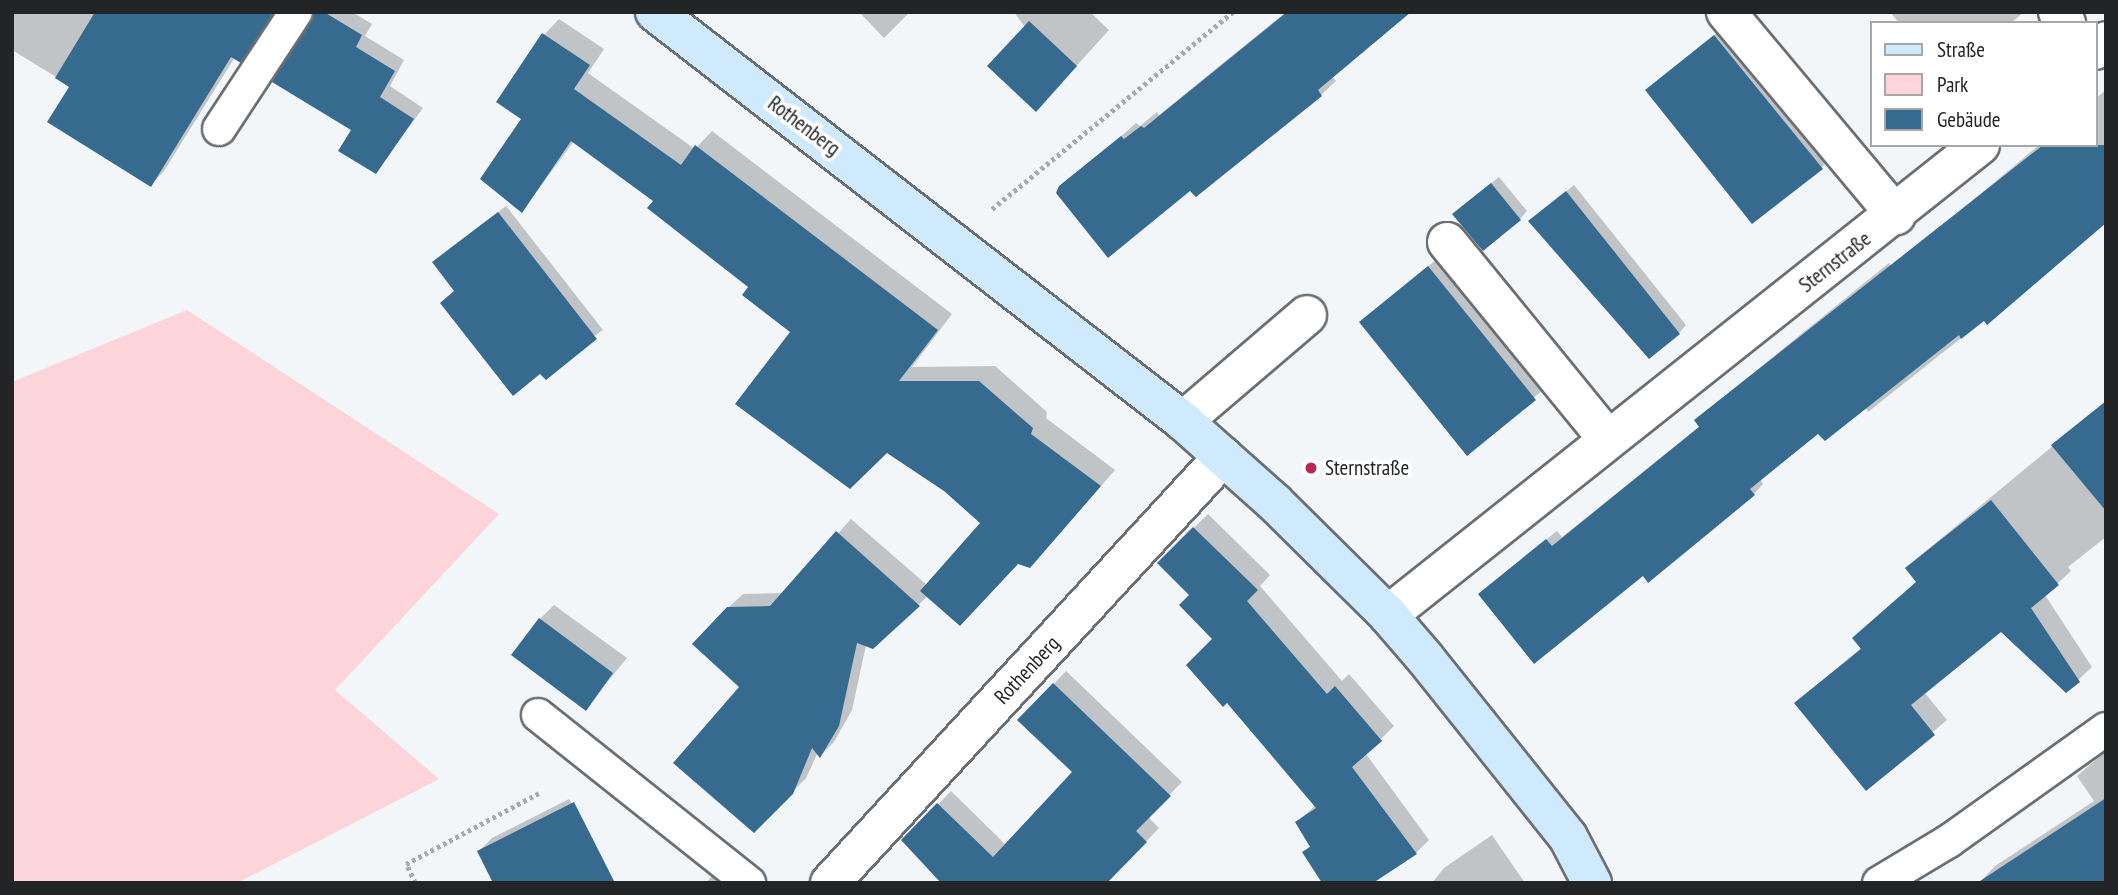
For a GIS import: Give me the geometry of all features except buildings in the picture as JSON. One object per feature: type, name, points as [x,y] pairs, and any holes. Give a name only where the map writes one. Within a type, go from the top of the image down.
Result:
[{"type":"street","name":"Rothenberg","points":[[654,12],[953,240],[1183,421],[1223,457],[1388,615],[1568,837],[1592,883]]},
{"type":"street","points":[[1726,12],[1896,215]]},
{"type":"street","name":"Sternstraße","points":[[1388,615],[1607,438],[1896,215],[1978,147]]},
{"type":"street","points":[[1447,242],[1607,438]]},
{"type":"street","points":[[1183,421],[1307,316]]},
{"type":"street","name":"Rothenberg","points":[[830,883],[1223,457]]},
{"type":"lane","points":[[219,129],[296,12]]},
{"type":"lane","points":[[538,715],[749,883]]},
{"type":"lane","points":[[1880,883],[1949,841],[2106,729]]},
{"type":"path","points":[[953,240],[1233,12]]},
{"type":"path","points":[[415,883],[406,864],[540,793]]},
{"type":"green space","points":[[187,310],[499,514],[335,690],[439,779],[237,883],[12,883],[12,382]]},
{"type":"place","name":"Sternstraße","points":[[1311,468]]}]
